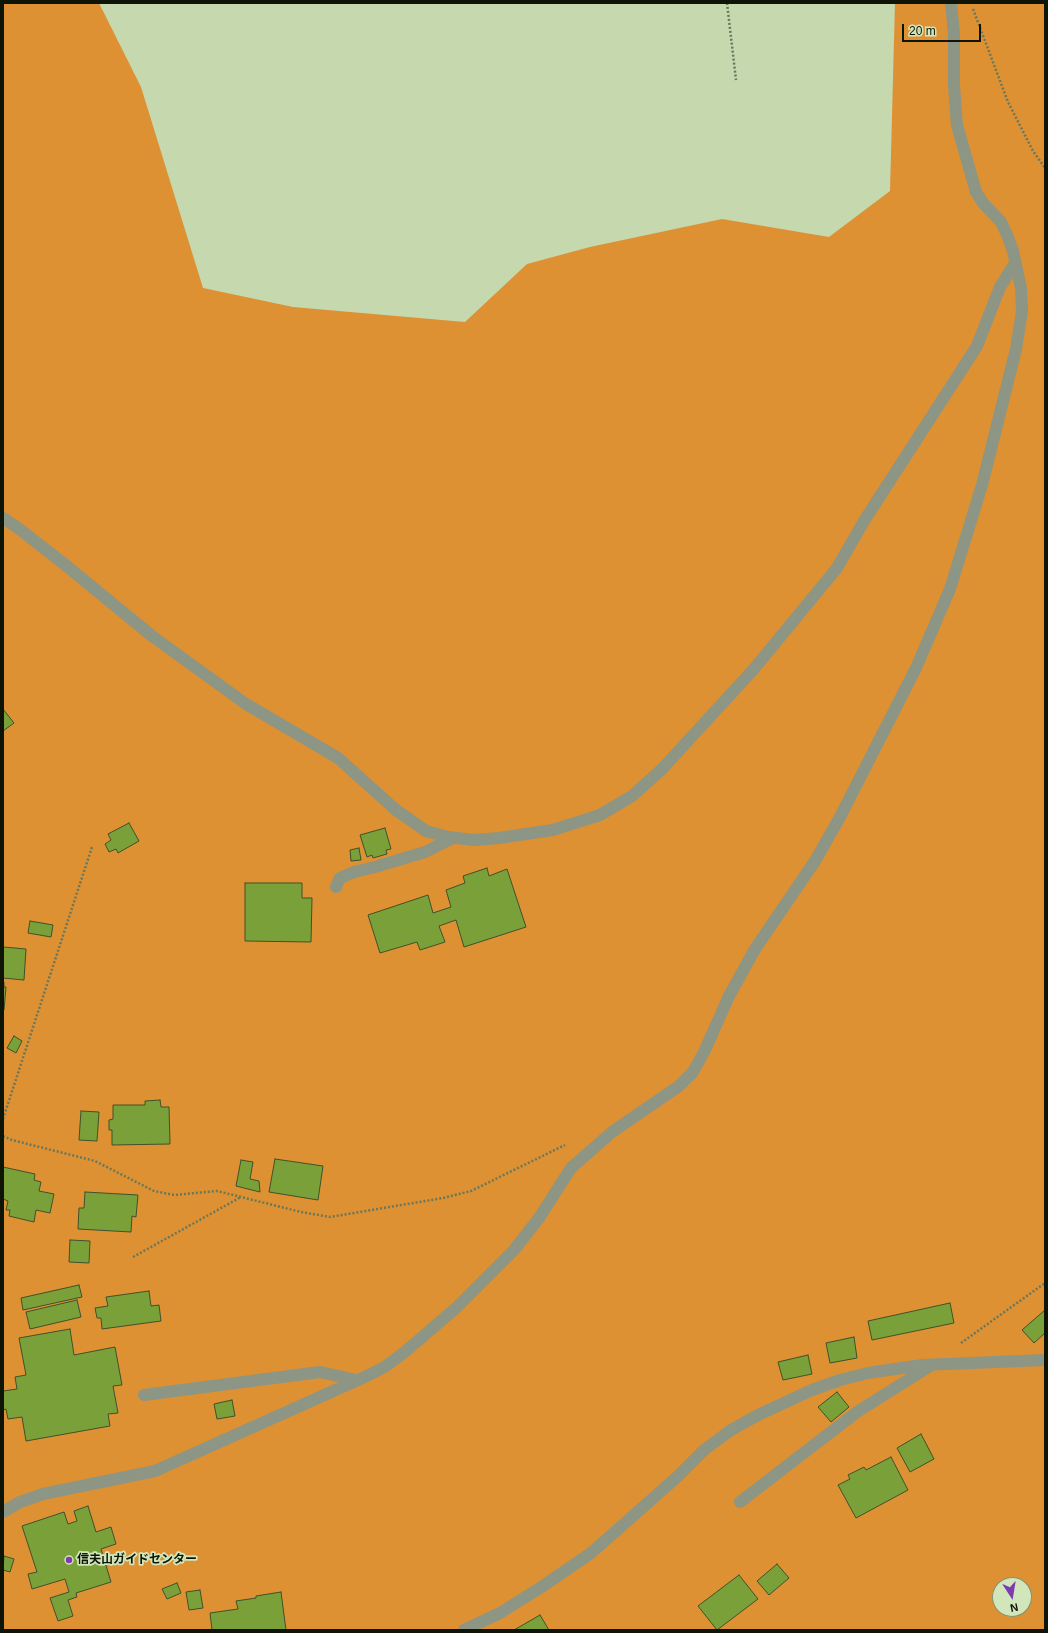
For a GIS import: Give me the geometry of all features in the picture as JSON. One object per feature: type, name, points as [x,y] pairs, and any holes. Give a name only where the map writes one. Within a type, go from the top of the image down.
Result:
[{"type":"street","points":[[3,1512],[20,1502],[43,1494],[156,1471],[386,1366],[406,1351],[457,1306],[514,1250],[539,1218],[571,1168],[612,1132],[679,1086],[693,1072],[705,1050],[729,996],[755,949],[815,862],[840,817],[916,668],[950,589],[982,485],[1016,349],[1022,311],[1021,288],[1015,263],[1008,237],[1001,222],[983,204],[976,192],[957,124],[954,86],[954,34],[951,3]]},
{"type":"street","points":[[3,518],[63,563],[152,636],[246,704],[338,758],[396,810],[426,831],[453,838],[474,840],[553,830],[600,816],[632,796],[662,769],[753,670],[836,568],[864,521],[977,346],[1000,287],[1015,263]]},
{"type":"street","points":[[336,887],[340,878],[354,872],[425,852],[453,838]]},
{"type":"street","points":[[464,1630],[500,1613],[591,1553],[677,1477],[704,1450],[731,1430],[758,1415],[812,1390],[840,1380],[868,1373],[933,1364],[1045,1360]]},
{"type":"street","points":[[740,1502],[857,1412],[933,1364]]},
{"type":"street","points":[[144,1395],[320,1372],[356,1380]]},
{"type":"path","points":[[727,3],[736,80]]},
{"type":"path","points":[[971,3],[1008,102],[1030,145],[1045,168]]},
{"type":"path","points":[[3,1119],[92,847]]},
{"type":"path","points":[[3,1136],[12,1140],[95,1161],[154,1191],[174,1195],[218,1191],[301,1212],[330,1217],[472,1191],[568,1143]]},
{"type":"path","points":[[133,1257],[242,1197]]},
{"type":"path","points":[[933,1364],[1045,1283]]},
{"type":"shaded area","points":[[3,3],[99,3],[141,87],[203,288],[293,307],[465,322],[527,264],[590,247],[722,219],[829,237],[890,191],[895,3],[1045,3],[1045,1630],[3,1630]]},
{"type":"building","points":[[3,709],[14,723],[3,731]]},
{"type":"building","points":[[129,823],[139,841],[118,853],[116,849],[109,852],[105,844],[111,840],[108,834]]},
{"type":"building","points":[[385,828],[391,849],[386,850],[387,854],[373,858],[372,855],[367,857],[360,835]]},
{"type":"building","points":[[359,848],[361,860],[351,861],[350,850]]},
{"type":"building","points":[[487,868],[489,876],[507,869],[526,927],[464,947],[456,920],[439,926],[445,942],[420,950],[417,942],[380,953],[368,915],[428,895],[433,913],[451,907],[446,890],[465,883],[463,876]]},
{"type":"building","points":[[245,883],[302,883],[302,898],[312,898],[311,942],[245,941]]},
{"type":"building","points":[[30,921],[53,925],[51,937],[28,933]]},
{"type":"building","points":[[3,947],[26,949],[24,980],[3,978]]},
{"type":"building","points":[[3,982],[4,987],[6,987],[4,1010],[3,1010]]},
{"type":"building","points":[[14,1036],[22,1041],[16,1053],[7,1048]]},
{"type":"building","points":[[160,1100],[161,1107],[169,1107],[170,1144],[112,1145],[112,1130],[109,1130],[109,1120],[113,1119],[113,1105],[145,1105],[145,1101]]},
{"type":"building","points":[[81,1111],[99,1112],[97,1141],[79,1140]]},
{"type":"building","points":[[275,1159],[323,1166],[318,1200],[269,1192]]},
{"type":"building","points":[[241,1160],[253,1162],[250,1179],[259,1181],[260,1192],[236,1186]]},
{"type":"building","points":[[3,1167],[35,1174],[34,1180],[41,1182],[39,1191],[54,1194],[50,1213],[36,1210],[34,1222],[9,1216],[10,1210],[6,1210],[8,1201],[3,1199]]},
{"type":"building","points":[[85,1192],[138,1195],[136,1217],[132,1216],[131,1232],[78,1229],[79,1208],[84,1208]]},
{"type":"building","points":[[70,1240],[90,1241],[89,1263],[69,1262]]},
{"type":"building","points":[[79,1285],[82,1297],[23,1310],[21,1298]]},
{"type":"building","points":[[149,1291],[151,1306],[159,1305],[161,1321],[102,1329],[101,1318],[97,1318],[95,1308],[108,1306],[106,1297]]},
{"type":"building","points":[[77,1300],[81,1317],[30,1329],[26,1312]]},
{"type":"building","points":[[950,1303],[954,1323],[872,1340],[868,1321]]},
{"type":"building","points":[[1045,1310],[1045,1333],[1034,1343],[1022,1330]]},
{"type":"building","points":[[70,1329],[74,1355],[115,1347],[122,1385],[113,1386],[118,1413],[108,1414],[110,1426],[26,1441],[22,1417],[8,1419],[6,1409],[3,1410],[3,1391],[17,1389],[15,1377],[26,1375],[19,1338]]},
{"type":"building","points":[[854,1337],[857,1358],[830,1363],[826,1343]]},
{"type":"building","points":[[808,1355],[812,1374],[783,1380],[778,1362]]},
{"type":"building","points":[[837,1392],[849,1407],[831,1422],[818,1407]]},
{"type":"building","points":[[232,1400],[235,1416],[217,1419],[214,1404]]},
{"type":"building","points":[[921,1434],[934,1459],[910,1472],[897,1448]]},
{"type":"building","points":[[891,1457],[908,1490],[856,1518],[838,1485],[850,1479],[848,1475],[864,1467],[866,1470]]},
{"type":"building","name":"信夫山ガイドセンター","points":[[88,1506],[96,1532],[111,1527],[116,1544],[101,1549],[111,1582],[76,1593],[77,1597],[68,1600],[73,1616],[58,1621],[50,1598],[69,1592],[65,1579],[32,1589],[28,1574],[37,1572],[22,1526],[64,1512],[68,1524],[77,1521],[74,1511]]},
{"type":"building","points":[[4,1556],[14,1559],[10,1572],[3,1570]]},
{"type":"building","points":[[777,1564],[789,1578],[769,1595],[757,1581]]},
{"type":"building","points":[[739,1575],[758,1599],[717,1630],[698,1606]]},
{"type":"building","points":[[177,1583],[181,1593],[167,1599],[162,1589]]},
{"type":"building","points":[[200,1590],[203,1608],[189,1610],[186,1592]]},
{"type":"building","points":[[281,1592],[286,1630],[212,1630],[210,1613],[238,1609],[236,1601]]},
{"type":"building","points":[[540,1615],[549,1630],[514,1630]]},
{"type":"place","name":"信夫山ガイドセンター","points":[[69,1560]]}]
